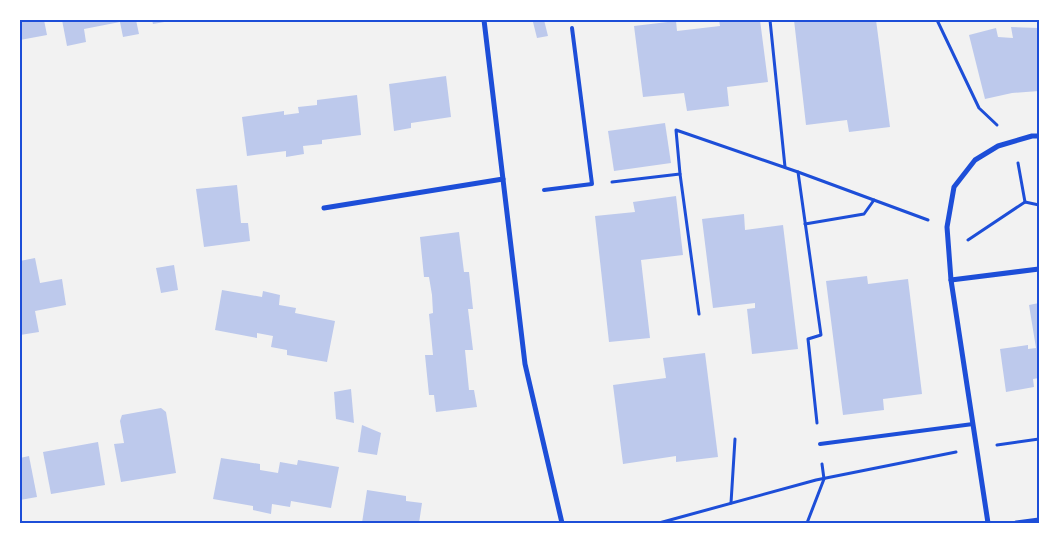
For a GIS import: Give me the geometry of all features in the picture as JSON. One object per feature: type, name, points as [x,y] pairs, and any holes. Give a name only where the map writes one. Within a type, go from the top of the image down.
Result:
[{"type":"street","points":[[484,20],[525,364],[562,523]]},
{"type":"street","points":[[988,523],[951,280],[947,227],[954,186],[975,160],[998,146],[1039,136]]},
{"type":"street","points":[[324,208],[503,180]]},
{"type":"street","points":[[951,280],[1039,269]]},
{"type":"street","points":[[1016,523],[1039,520]]},
{"type":"lane","points":[[544,190],[592,184],[572,28]]},
{"type":"lane","points":[[820,444],[973,424]]},
{"type":"path","points":[[770,20],[785,167]]},
{"type":"path","points":[[937,20],[979,108],[1015,141],[1025,202]]},
{"type":"path","points":[[699,314],[676,130],[785,167],[947,227]]},
{"type":"path","points":[[798,172],[821,336],[808,339],[824,479],[807,523]]},
{"type":"path","points":[[592,184],[680,174]]},
{"type":"path","points":[[804,224],[864,214],[874,200]]},
{"type":"path","points":[[949,253],[1025,202],[1039,205]]},
{"type":"path","points":[[731,503],[735,439]]},
{"type":"path","points":[[994,445],[1039,439]]},
{"type":"path","points":[[659,523],[824,479],[956,452]]},
{"type":"building","points":[[20,20],[44,20],[47,35],[20,40]]},
{"type":"building","points":[[62,20],[136,20],[139,34],[123,37],[120,22],[84,29],[86,42],[67,46]]},
{"type":"building","points":[[152,20],[170,20],[170,21],[153,24]]},
{"type":"building","points":[[544,20],[548,36],[537,38],[533,22]]},
{"type":"building","points":[[719,20],[760,20],[768,82],[727,87],[729,106],[687,111],[684,93],[643,97],[634,26],[676,21],[677,31],[720,26]]},
{"type":"building","points":[[794,20],[876,20],[890,127],[849,132],[847,120],[806,125]]},
{"type":"building","points":[[1011,27],[1039,28],[1039,91],[1012,93],[985,99],[969,35],[996,28],[998,37],[1013,38]]},
{"type":"building","points":[[446,76],[451,117],[411,123],[411,128],[394,131],[389,84]]},
{"type":"building","points":[[357,95],[361,135],[322,140],[322,144],[303,146],[304,154],[286,157],[286,151],[247,156],[242,117],[284,111],[284,115],[299,113],[298,107],[317,105],[317,100]]},
{"type":"building","points":[[665,123],[671,163],[614,171],[608,131]]},
{"type":"building","points":[[237,185],[241,223],[248,223],[250,241],[204,247],[196,189]]},
{"type":"building","points":[[676,196],[683,255],[641,260],[650,338],[609,342],[595,216],[635,212],[633,202]]},
{"type":"building","points":[[744,214],[745,230],[783,225],[798,349],[752,354],[747,309],[755,308],[755,303],[713,308],[702,219]]},
{"type":"building","points":[[459,232],[464,272],[469,272],[473,309],[468,309],[473,350],[465,350],[469,390],[474,390],[477,407],[436,412],[434,395],[429,395],[425,355],[433,355],[429,314],[433,313],[432,295],[429,277],[424,277],[420,237]]},
{"type":"building","points":[[35,258],[40,283],[62,279],[66,305],[35,311],[39,332],[20,335],[20,261]]},
{"type":"building","points":[[174,265],[178,290],[161,293],[156,268]]},
{"type":"building","points":[[867,276],[868,284],[908,279],[922,394],[883,399],[884,410],[843,415],[826,281]]},
{"type":"building","points":[[222,290],[262,297],[263,291],[280,295],[279,305],[296,308],[295,313],[335,321],[327,362],[287,355],[287,350],[271,347],[273,336],[257,333],[257,338],[215,330]]},
{"type":"building","points":[[1039,303],[1039,378],[1033,379],[1034,387],[1006,392],[1000,349],[1028,345],[1028,349],[1036,348],[1029,305]]},
{"type":"building","points":[[705,353],[718,457],[676,462],[676,456],[623,464],[613,385],[666,378],[663,358]]},
{"type":"building","points":[[351,389],[354,423],[336,419],[334,392]]},
{"type":"building","points":[[161,408],[166,412],[176,473],[121,482],[114,444],[124,443],[120,421],[122,415]]},
{"type":"building","points":[[362,425],[381,433],[377,455],[358,452]]},
{"type":"building","points":[[98,442],[105,485],[51,494],[43,452]]},
{"type":"building","points":[[29,456],[37,497],[20,500],[20,458]]},
{"type":"building","points":[[221,458],[260,464],[260,470],[278,473],[280,462],[297,465],[298,460],[339,467],[331,508],[291,501],[290,507],[272,504],[271,514],[253,510],[253,506],[213,499]]},
{"type":"building","points":[[367,490],[406,496],[406,501],[422,503],[419,523],[362,523]]}]
